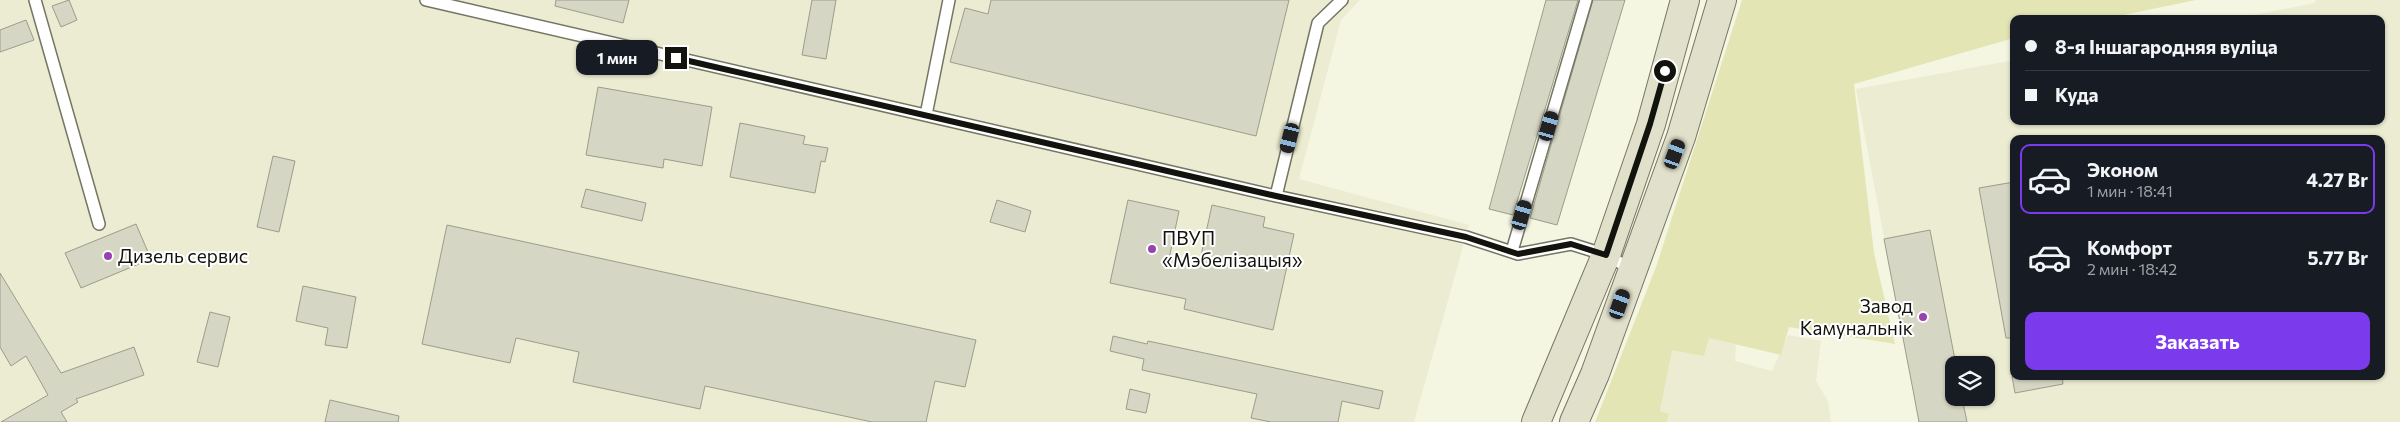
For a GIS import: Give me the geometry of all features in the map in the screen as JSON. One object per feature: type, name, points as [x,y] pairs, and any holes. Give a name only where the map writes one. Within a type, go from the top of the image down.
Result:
[{"type":"main road","points":[[1539,415],[1606,255],[1650,124],[1685,0]]},
{"type":"main road","points":[[1574,422],[1596,374],[1681,137],[1722,0]]},
{"type":"lane","points":[[35,0],[99,224]]},
{"type":"lane","points":[[426,0],[1276,196],[1466,237],[1518,254],[1571,244],[1606,255],[1633,270]]},
{"type":"lane","points":[[926,115],[949,0]]},
{"type":"lane","points":[[1276,196],[1318,23],[1342,0]]},
{"type":"lane","points":[[1512,251],[1586,0]]},
{"type":"shaded area","points":[[0,0],[1360,0],[1341,20],[1299,179],[1469,225],[1414,422],[0,422]]},
{"type":"shaded area","name":"Завод Камунальнік","points":[[2315,0],[2400,0],[2400,422],[1919,422],[1856,89],[2010,61],[2010,125],[2385,125],[2385,15],[2254,15],[2315,3]]},
{"type":"shaded area","points":[[1788,335],[1821,341],[1816,381],[1828,401],[1831,422],[1667,422],[1669,415],[1660,411],[1672,349],[1704,355],[1709,337],[1736,345],[1735,361],[1772,371]]},
{"type":"green space","points":[[1742,0],[2196,0],[2123,15],[2010,15],[2010,39],[1854,84],[1874,253],[1895,344],[1789,327],[1781,355],[1709,338],[1704,356],[1672,350],[1660,411],[1669,414],[1667,422],[1595,422],[1656,267]]},
{"type":"building","points":[[69,0],[77,20],[61,27],[52,6]]},
{"type":"building","points":[[556,0],[629,0],[623,23],[555,6]]},
{"type":"building","points":[[812,0],[836,0],[826,59],[802,55]]},
{"type":"building","points":[[991,0],[1289,0],[1256,136],[950,62],[965,8],[988,14]]},
{"type":"building","points":[[1546,0],[1578,0],[1513,215],[1489,209]]},
{"type":"building","points":[[1593,0],[1625,0],[1557,225],[1530,218]]},
{"type":"building","points":[[26,20],[34,40],[0,52],[0,30]]},
{"type":"building","points":[[598,87],[712,107],[702,166],[664,159],[663,168],[586,155]]},
{"type":"building","points":[[740,123],[805,136],[803,144],[828,148],[825,162],[821,161],[815,193],[730,177]]},
{"type":"building","points":[[273,156],[295,161],[279,232],[257,227]]},
{"type":"building","points":[[2010,183],[2010,338],[2006,338],[1979,188]]},
{"type":"building","points":[[586,189],[646,203],[642,221],[581,207]]},
{"type":"building","points":[[997,200],[1031,211],[1025,232],[990,222]]},
{"type":"building","points":[[1128,200],[1179,211],[1169,259],[1199,265],[1212,205],[1265,217],[1263,227],[1294,234],[1273,330],[1184,309],[1186,299],[1110,283]]},
{"type":"building","name":"Дизель сервис","points":[[136,224],[151,259],[81,288],[65,253]]},
{"type":"building","points":[[447,225],[976,340],[965,387],[935,381],[926,422],[872,422],[705,386],[700,409],[573,382],[579,352],[516,338],[510,363],[422,344]]},
{"type":"building","name":"Завод Камунальнік","points":[[1930,230],[1954,356],[1945,356],[1945,406],[1964,406],[1967,422],[1919,422],[1884,239]]},
{"type":"building","points":[[0,273],[61,373],[134,347],[144,375],[76,399],[78,402],[61,412],[67,422],[1,422],[48,395],[26,356],[11,366],[0,347]]},
{"type":"building","points":[[303,286],[356,297],[347,348],[325,345],[328,328],[296,321]]},
{"type":"building","points":[[210,312],[230,317],[218,367],[197,362]]},
{"type":"building","points":[[1113,336],[1147,344],[1148,341],[1383,391],[1379,409],[1342,401],[1338,422],[1271,422],[1251,418],[1257,394],[1142,370],[1144,359],[1110,351]]},
{"type":"building","points":[[2013,380],[2062,380],[2063,384],[2015,393]]},
{"type":"building","points":[[1130,389],[1150,394],[1146,413],[1126,409]]},
{"type":"building","points":[[330,400],[399,416],[398,422],[325,422]]},
{"type":"place","name":"ПВУП «Мэбелізацыя»","points":[[1152,249]]},
{"type":"place","name":"Дизель сервис","points":[[108,256]]},
{"type":"place","name":"Завод Камунальнік","points":[[1923,317]]},
{"type":"route","points":[[676,58],[1276,196],[1466,237],[1518,254],[1571,244],[1606,255],[1650,124],[1665,71]]}]
